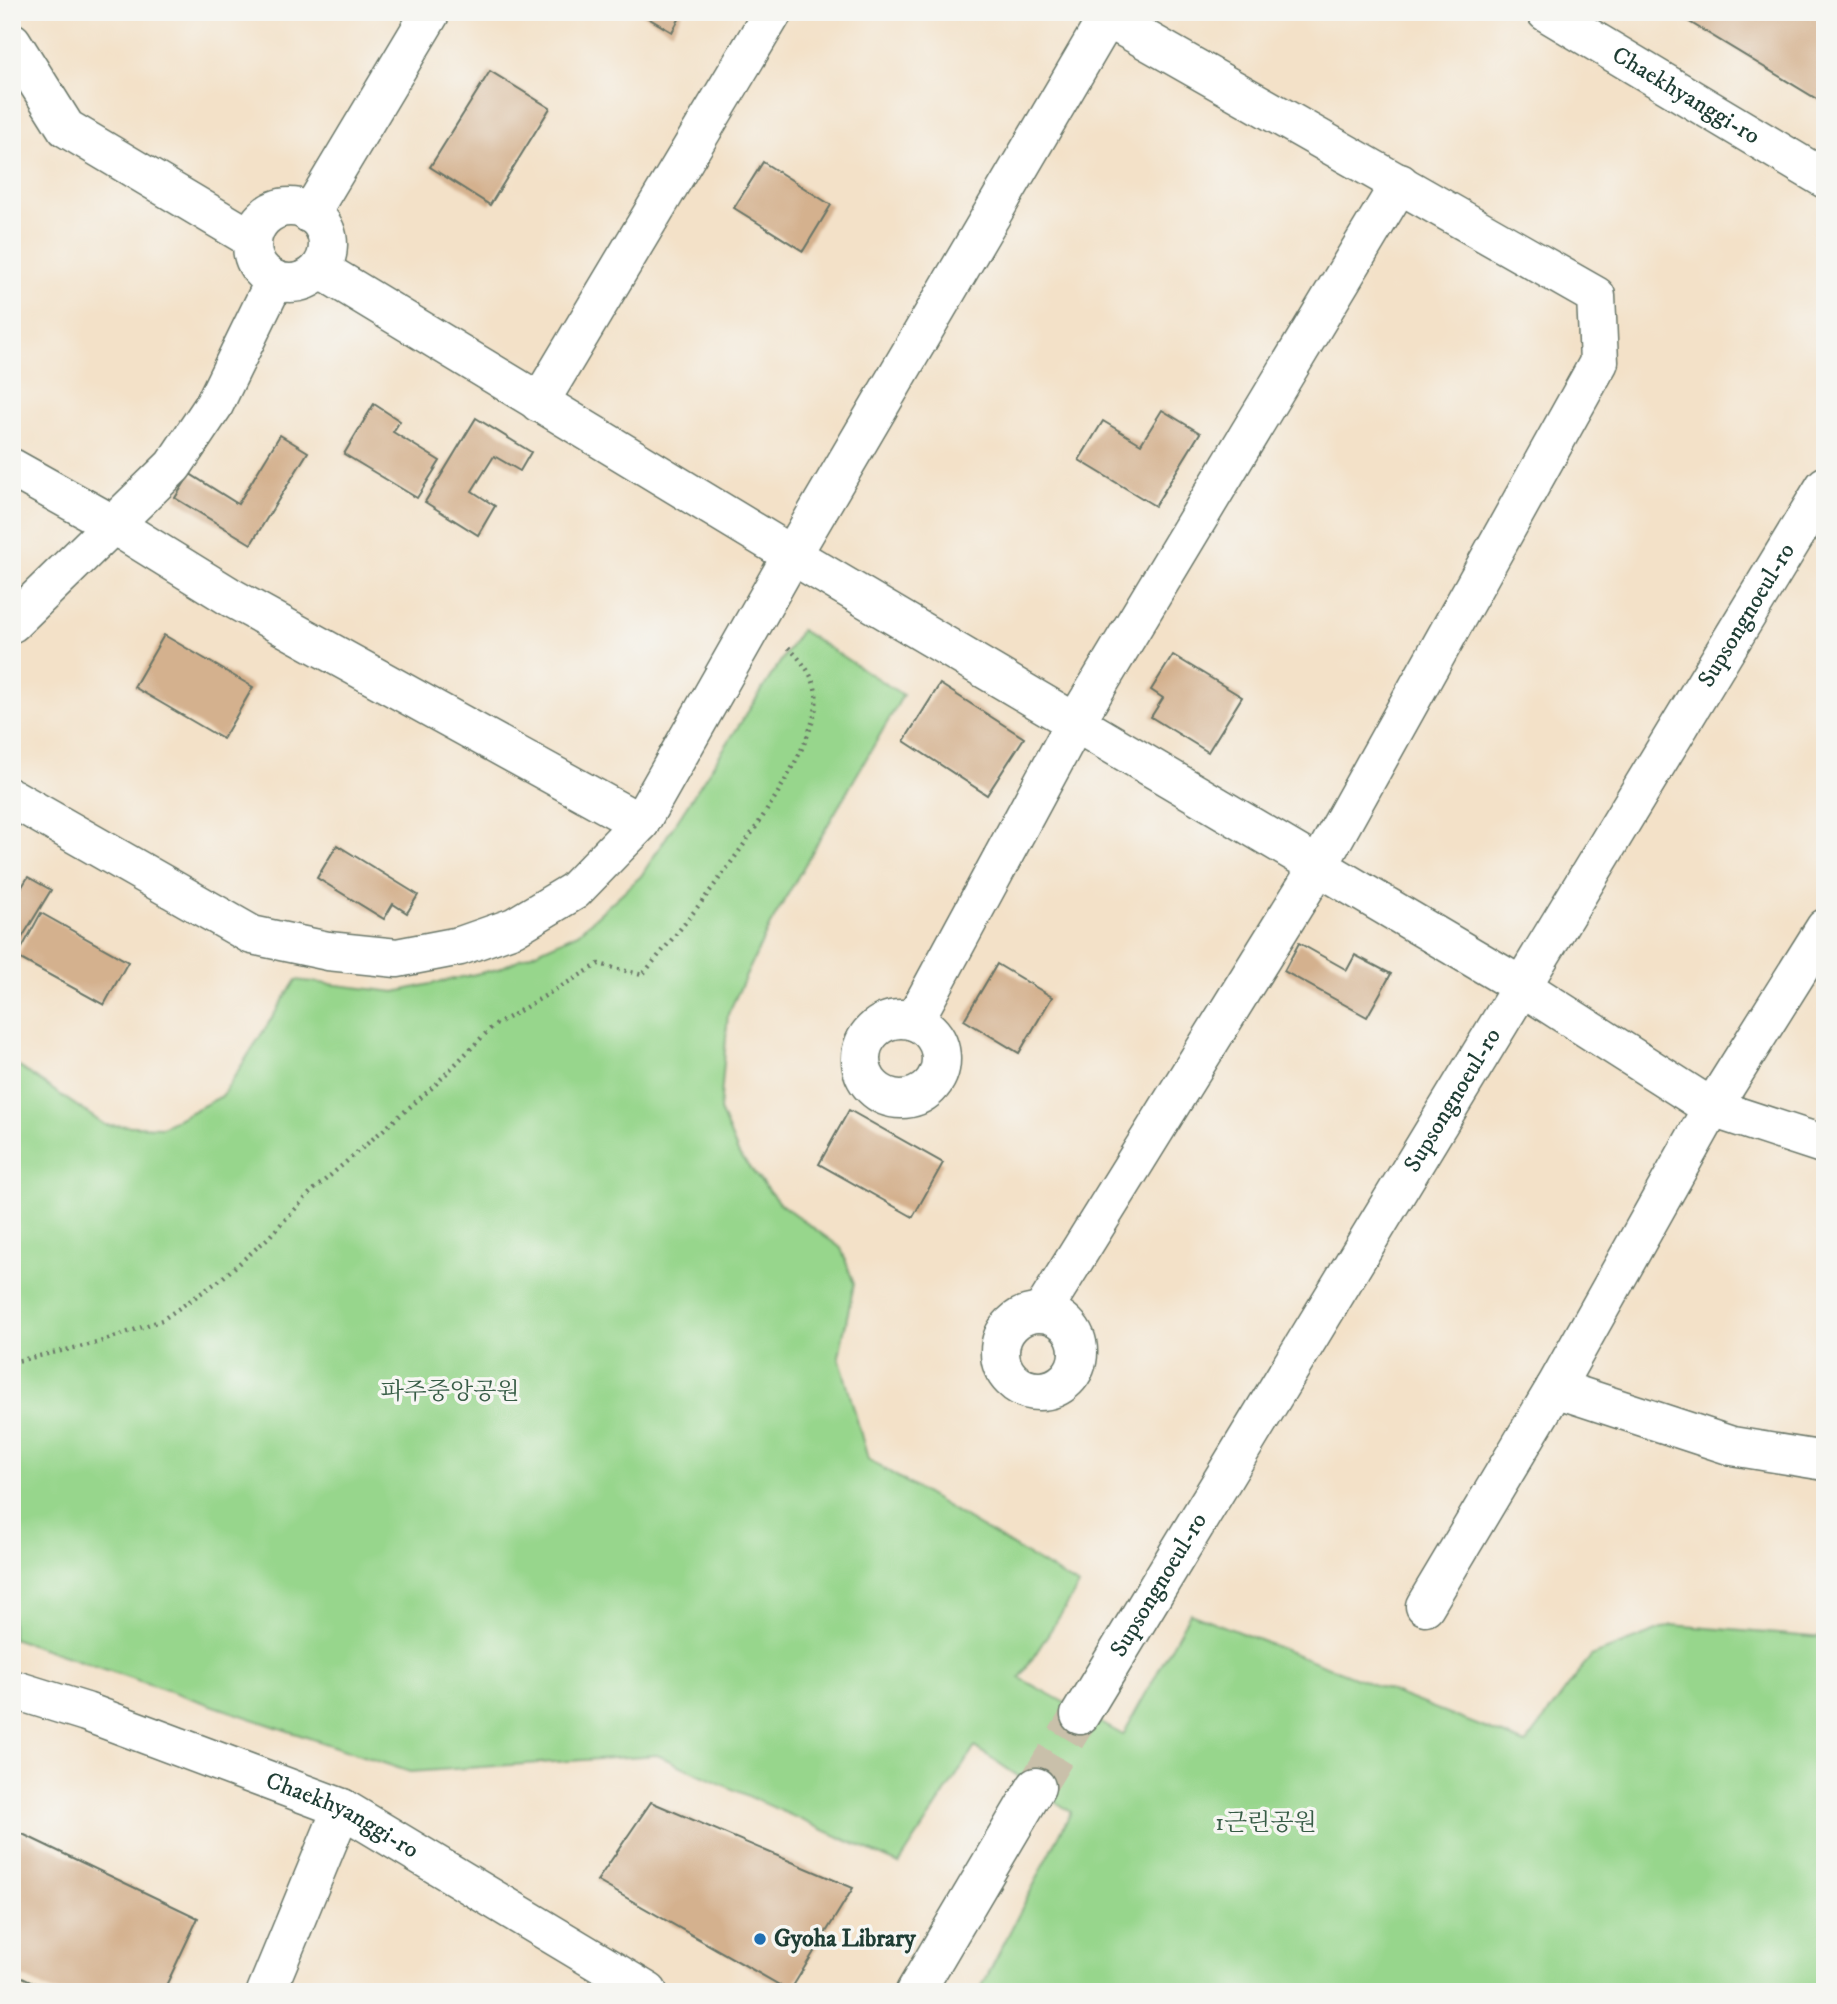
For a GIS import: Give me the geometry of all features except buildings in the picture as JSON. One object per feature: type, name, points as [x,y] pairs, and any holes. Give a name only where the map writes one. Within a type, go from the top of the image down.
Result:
[{"type":"street","points":[[538,403],[773,12]]},
{"type":"street","name":"Chaekhyanggi-ro","points":[[1546,12],[1825,180]]},
{"type":"street","points":[[12,798],[252,935],[328,951],[397,958],[460,946],[514,927],[574,891],[640,823],[1102,15],[1596,296],[1599,362],[1318,867],[1042,1312]]},
{"type":"street","points":[[310,214],[415,18]]},
{"type":"street","points":[[12,42],[66,128],[252,239]]},
{"type":"street","points":[[914,1021],[1075,723],[1400,183]]},
{"type":"street","points":[[286,207],[310,214],[319,221],[328,245],[320,268],[299,282],[275,280],[256,263],[252,239],[264,217],[274,211],[286,207]]},
{"type":"street","points":[[320,268],[792,555],[1521,986],[1712,1108],[1825,1145]]},
{"type":"street","points":[[12,623],[173,466],[207,415],[275,280]]},
{"type":"street","points":[[12,468],[114,525],[232,598],[640,823]]},
{"type":"street","name":"Supsongnoeul-ro","points":[[1080,1715],[1825,486]]},
{"type":"street","points":[[1425,1606],[1555,1388],[1712,1108],[1825,928]]},
{"type":"street","points":[[1555,1388],[1732,1446],[1825,1461]]},
{"type":"street","name":"Chaekhyanggi-ro","points":[[12,1689],[86,1712],[342,1808],[648,1992]]},
{"type":"street","points":[[915,1992],[1036,1787]]},
{"type":"street","points":[[267,1992],[342,1808]]},
{"type":"path","points":[[12,1362],[97,1343],[162,1320],[220,1280],[268,1238],[310,1193],[433,1087],[492,1027],[599,964],[642,975],[694,916],[759,822],[806,742],[816,695],[805,663],[758,618]]},
{"type":"green space","name":"파주중앙공원","points":[[801,630],[903,695],[770,925],[728,1014],[720,1110],[739,1155],[779,1203],[841,1248],[854,1284],[839,1356],[868,1459],[1079,1586],[1020,1678],[1123,1735],[1190,1613],[1526,1744],[1591,1656],[1672,1625],[1825,1638],[1825,1992],[979,1992],[1071,1812],[975,1747],[899,1864],[657,1755],[410,1772],[12,1638],[12,1062],[105,1125],[162,1127],[222,1096],[296,980],[395,992],[498,969],[578,933],[641,876]]},
{"type":"tunnel","points":[[1036,1787],[1080,1715]]},
{"type":"place","name":"Gyoha Library","points":[[760,1939]]},
{"type":"park label","name":"1근린공원","points":[[1266,1823]]}]
